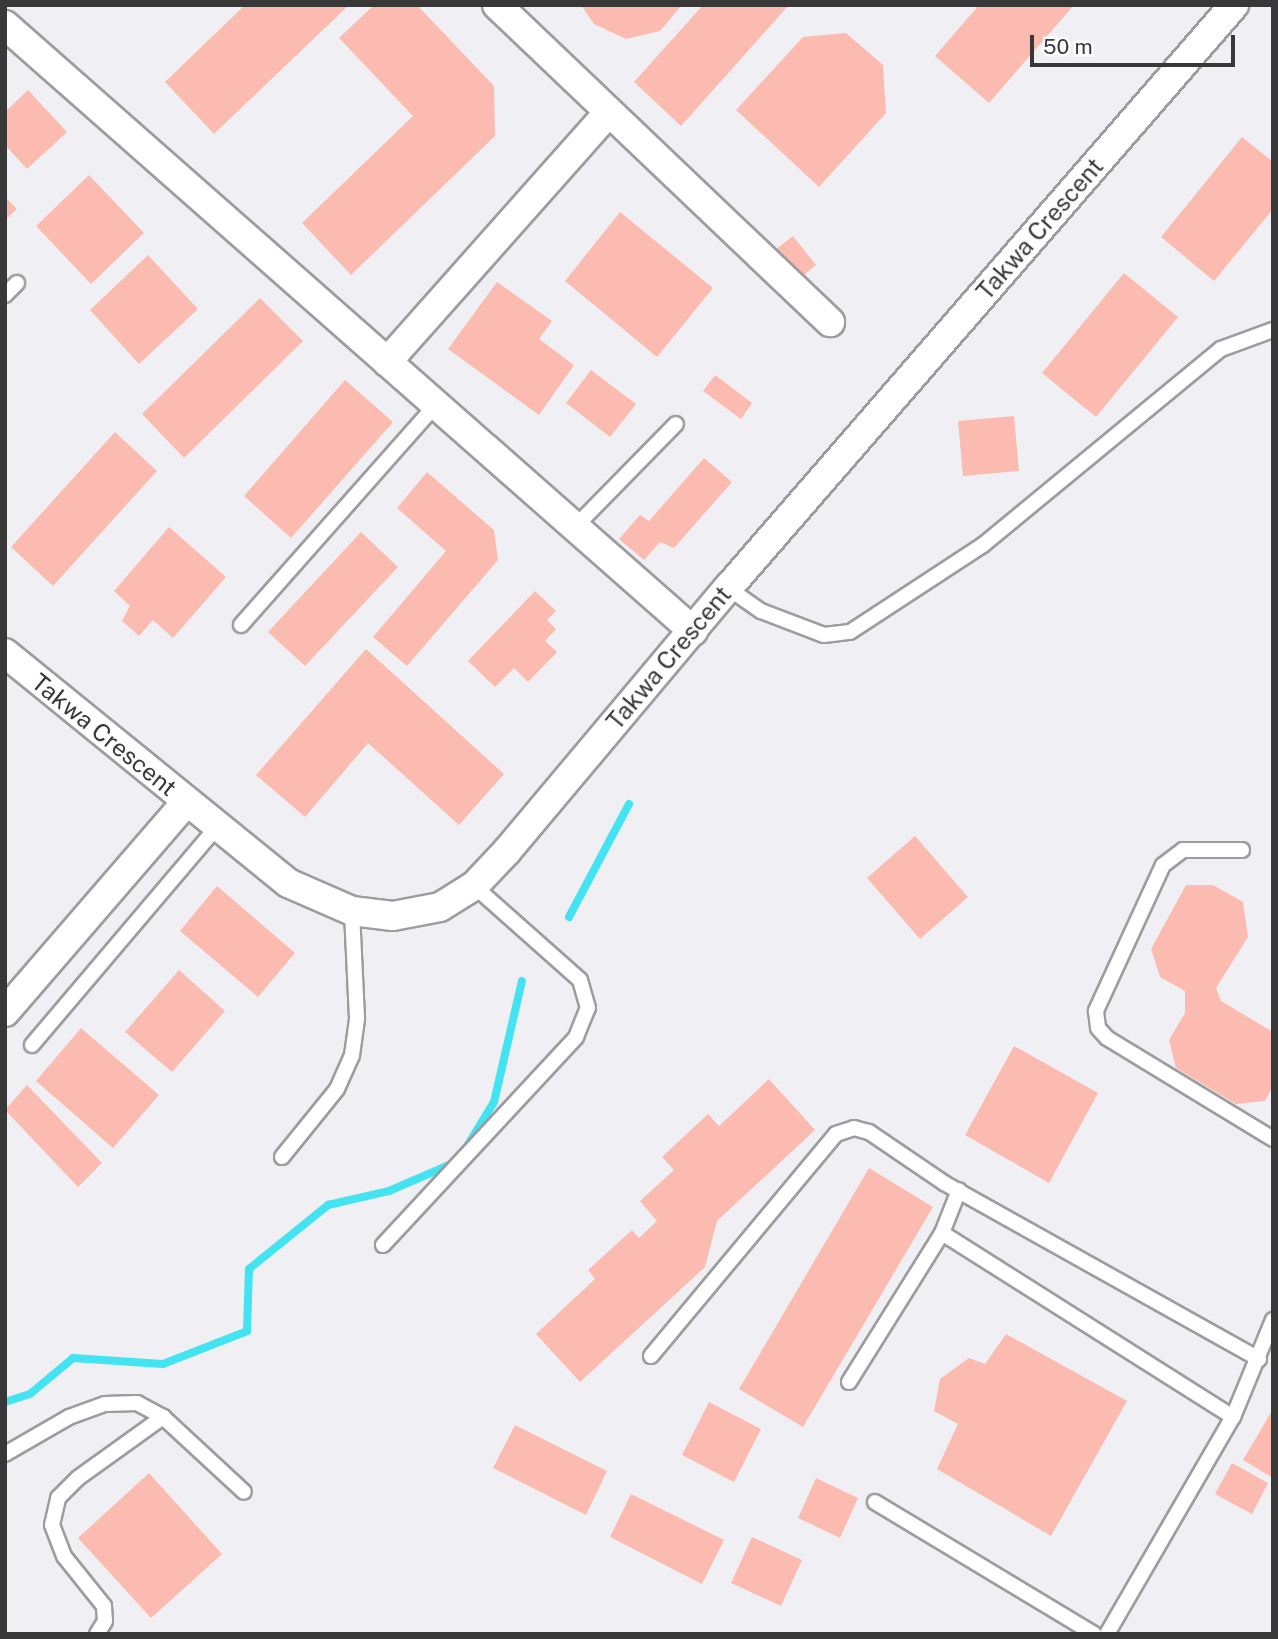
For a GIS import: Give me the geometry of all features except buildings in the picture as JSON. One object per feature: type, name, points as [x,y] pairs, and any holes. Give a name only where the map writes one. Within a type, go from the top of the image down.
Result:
[{"type":"street","points":[[497,5],[830,321]]},
{"type":"street","name":"Takwa Crescent","points":[[5,653],[288,883],[352,911],[393,916],[440,907],[474,886],[728,588],[1234,5]]},
{"type":"street","points":[[5,25],[693,631]]},
{"type":"street","points":[[387,362],[609,113]]},
{"type":"street","points":[[5,1012],[186,802]]},
{"type":"lane","points":[[5,295],[17,283]]},
{"type":"lane","points":[[728,588],[761,611],[824,635],[850,632],[983,544],[1221,349],[1273,330]]},
{"type":"lane","points":[[241,625],[435,405]]},
{"type":"lane","points":[[575,527],[676,424]]},
{"type":"lane","points":[[32,1045],[218,827]]},
{"type":"lane","points":[[1242,850],[1183,850],[1163,865],[1096,1011],[1098,1028],[1107,1038],[1273,1139]]},
{"type":"lane","points":[[383,1245],[576,1037],[588,1008],[580,980],[474,886]]},
{"type":"lane","points":[[282,1157],[337,1089],[352,1055],[357,1018],[352,911]]},
{"type":"lane","points":[[651,1356],[836,1134],[854,1128],[869,1132],[959,1190],[1259,1359]]},
{"type":"lane","points":[[849,1382],[942,1233],[959,1190]]},
{"type":"lane","points":[[942,1233],[1233,1417]]},
{"type":"lane","points":[[1107,1634],[1233,1417],[1273,1320]]},
{"type":"lane","points":[[5,1454],[69,1416],[105,1404],[137,1404],[163,1417],[244,1492]]},
{"type":"lane","points":[[97,1634],[105,1621],[104,1606],[64,1556],[52,1525],[58,1499],[78,1478],[163,1417]]},
{"type":"lane","points":[[875,1502],[1094,1634]]},
{"type":"waterway","points":[[569,917],[629,804]]},
{"type":"waterway","points":[[466,1148],[494,1102],[522,981]]},
{"type":"waterway","points":[[5,1402],[30,1394],[73,1358],[163,1364],[247,1331],[249,1269],[328,1205],[389,1191],[456,1162]]}]
